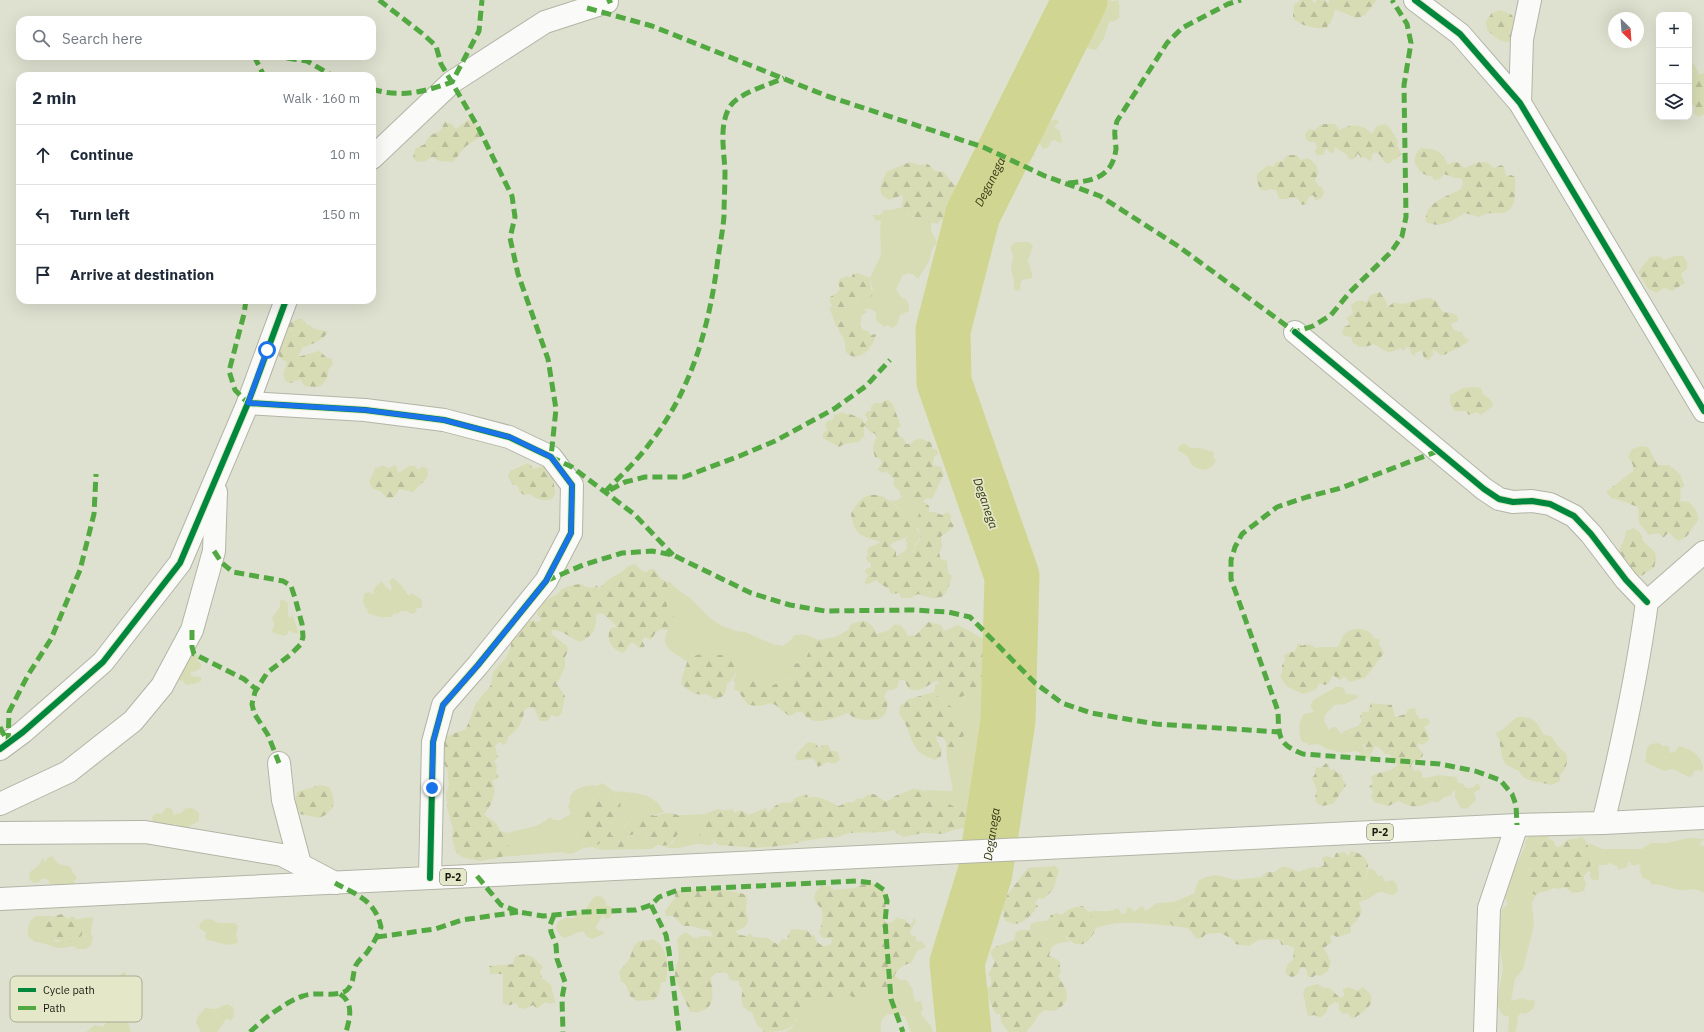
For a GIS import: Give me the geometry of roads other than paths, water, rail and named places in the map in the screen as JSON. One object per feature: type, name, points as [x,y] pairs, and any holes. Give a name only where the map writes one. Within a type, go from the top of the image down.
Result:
[{"type":"main road","points":[[1415,0],[1460,34],[1520,103],[1704,410]]},
{"type":"main road","points":[[1520,103],[1522,39],[1530,0]]},
{"type":"main road","points":[[376,154],[452,82],[545,22],[606,2]]},
{"type":"main road","points":[[0,749],[23,732],[103,662],[180,563],[248,403],[285,304]]},
{"type":"main road","points":[[1294,332],[1484,489],[1499,499],[1512,502],[1532,501],[1550,504],[1574,516],[1591,534],[1626,580],[1647,602]]},
{"type":"main road","points":[[248,403],[365,410],[444,420],[510,437],[551,457],[572,485],[571,533],[546,581],[478,665],[443,705],[433,742],[430,878]]},
{"type":"main road","points":[[0,804],[68,772],[133,721],[162,686],[192,630],[214,551],[216,478]]},
{"type":"main road","points":[[1603,823],[1630,706],[1641,648],[1647,602],[1704,552]]},
{"type":"main road","points":[[278,763],[283,800],[300,864]]},
{"type":"main road","name":"P-2","points":[[0,899],[1517,825],[1603,823],[1704,818]]},
{"type":"main road","points":[[1485,1032],[1489,908],[1517,825]]},
{"type":"main road","points":[[0,833],[145,832],[282,854],[335,883]]},
{"type":"waterway","name":"Deganega","points":[[964,1032],[957,963],[985,873],[1008,721],[1012,576],[944,382],[943,330],[973,214],[1080,0]]}]
